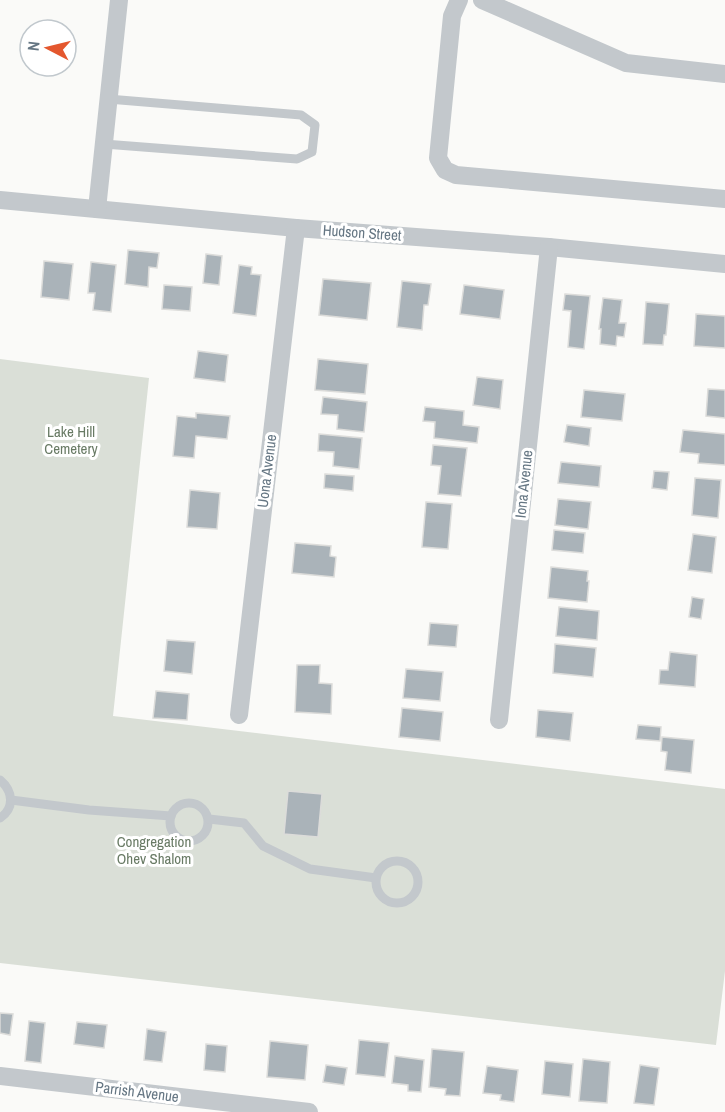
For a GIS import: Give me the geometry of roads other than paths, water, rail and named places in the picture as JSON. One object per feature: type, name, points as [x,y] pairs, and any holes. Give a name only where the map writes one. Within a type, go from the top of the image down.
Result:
[{"type":"street","points":[[97,209],[119,0]]},
{"type":"street","points":[[459,0],[452,16],[438,158],[445,170],[456,175],[725,199]]},
{"type":"street","points":[[482,0],[518,7],[626,63],[725,74]]},
{"type":"street","name":"Hudson Street","points":[[0,200],[296,228],[549,247],[725,264]]},
{"type":"street","name":"Uona Avenue","points":[[239,715],[296,228]]},
{"type":"street","name":"Iona Avenue","points":[[499,720],[549,247]]},
{"type":"street","name":"Parrish Avenue","points":[[0,1076],[309,1112]]},
{"type":"lane","points":[[104,144],[297,159],[312,152],[315,125],[301,115],[108,99]]},
{"type":"lane","points":[[0,780],[9,790],[11,800],[8,810],[0,818]]},
{"type":"lane","points":[[11,800],[89,810],[171,816]]},
{"type":"lane","points":[[184,803],[197,804],[209,819],[209,826],[203,837],[191,842],[179,839],[171,829],[171,816],[178,806],[184,803]]},
{"type":"lane","points":[[209,819],[244,823],[263,846],[310,869],[376,878]]},
{"type":"lane","points":[[397,860],[410,865],[418,878],[418,885],[412,898],[393,903],[381,897],[376,878],[384,866],[397,860]]},
{"type":"park label","name":"Lake Hill Cemetery","points":[[71,440]]},
{"type":"park label","name":"Congregation Ohev Shalom","points":[[154,850]]}]
